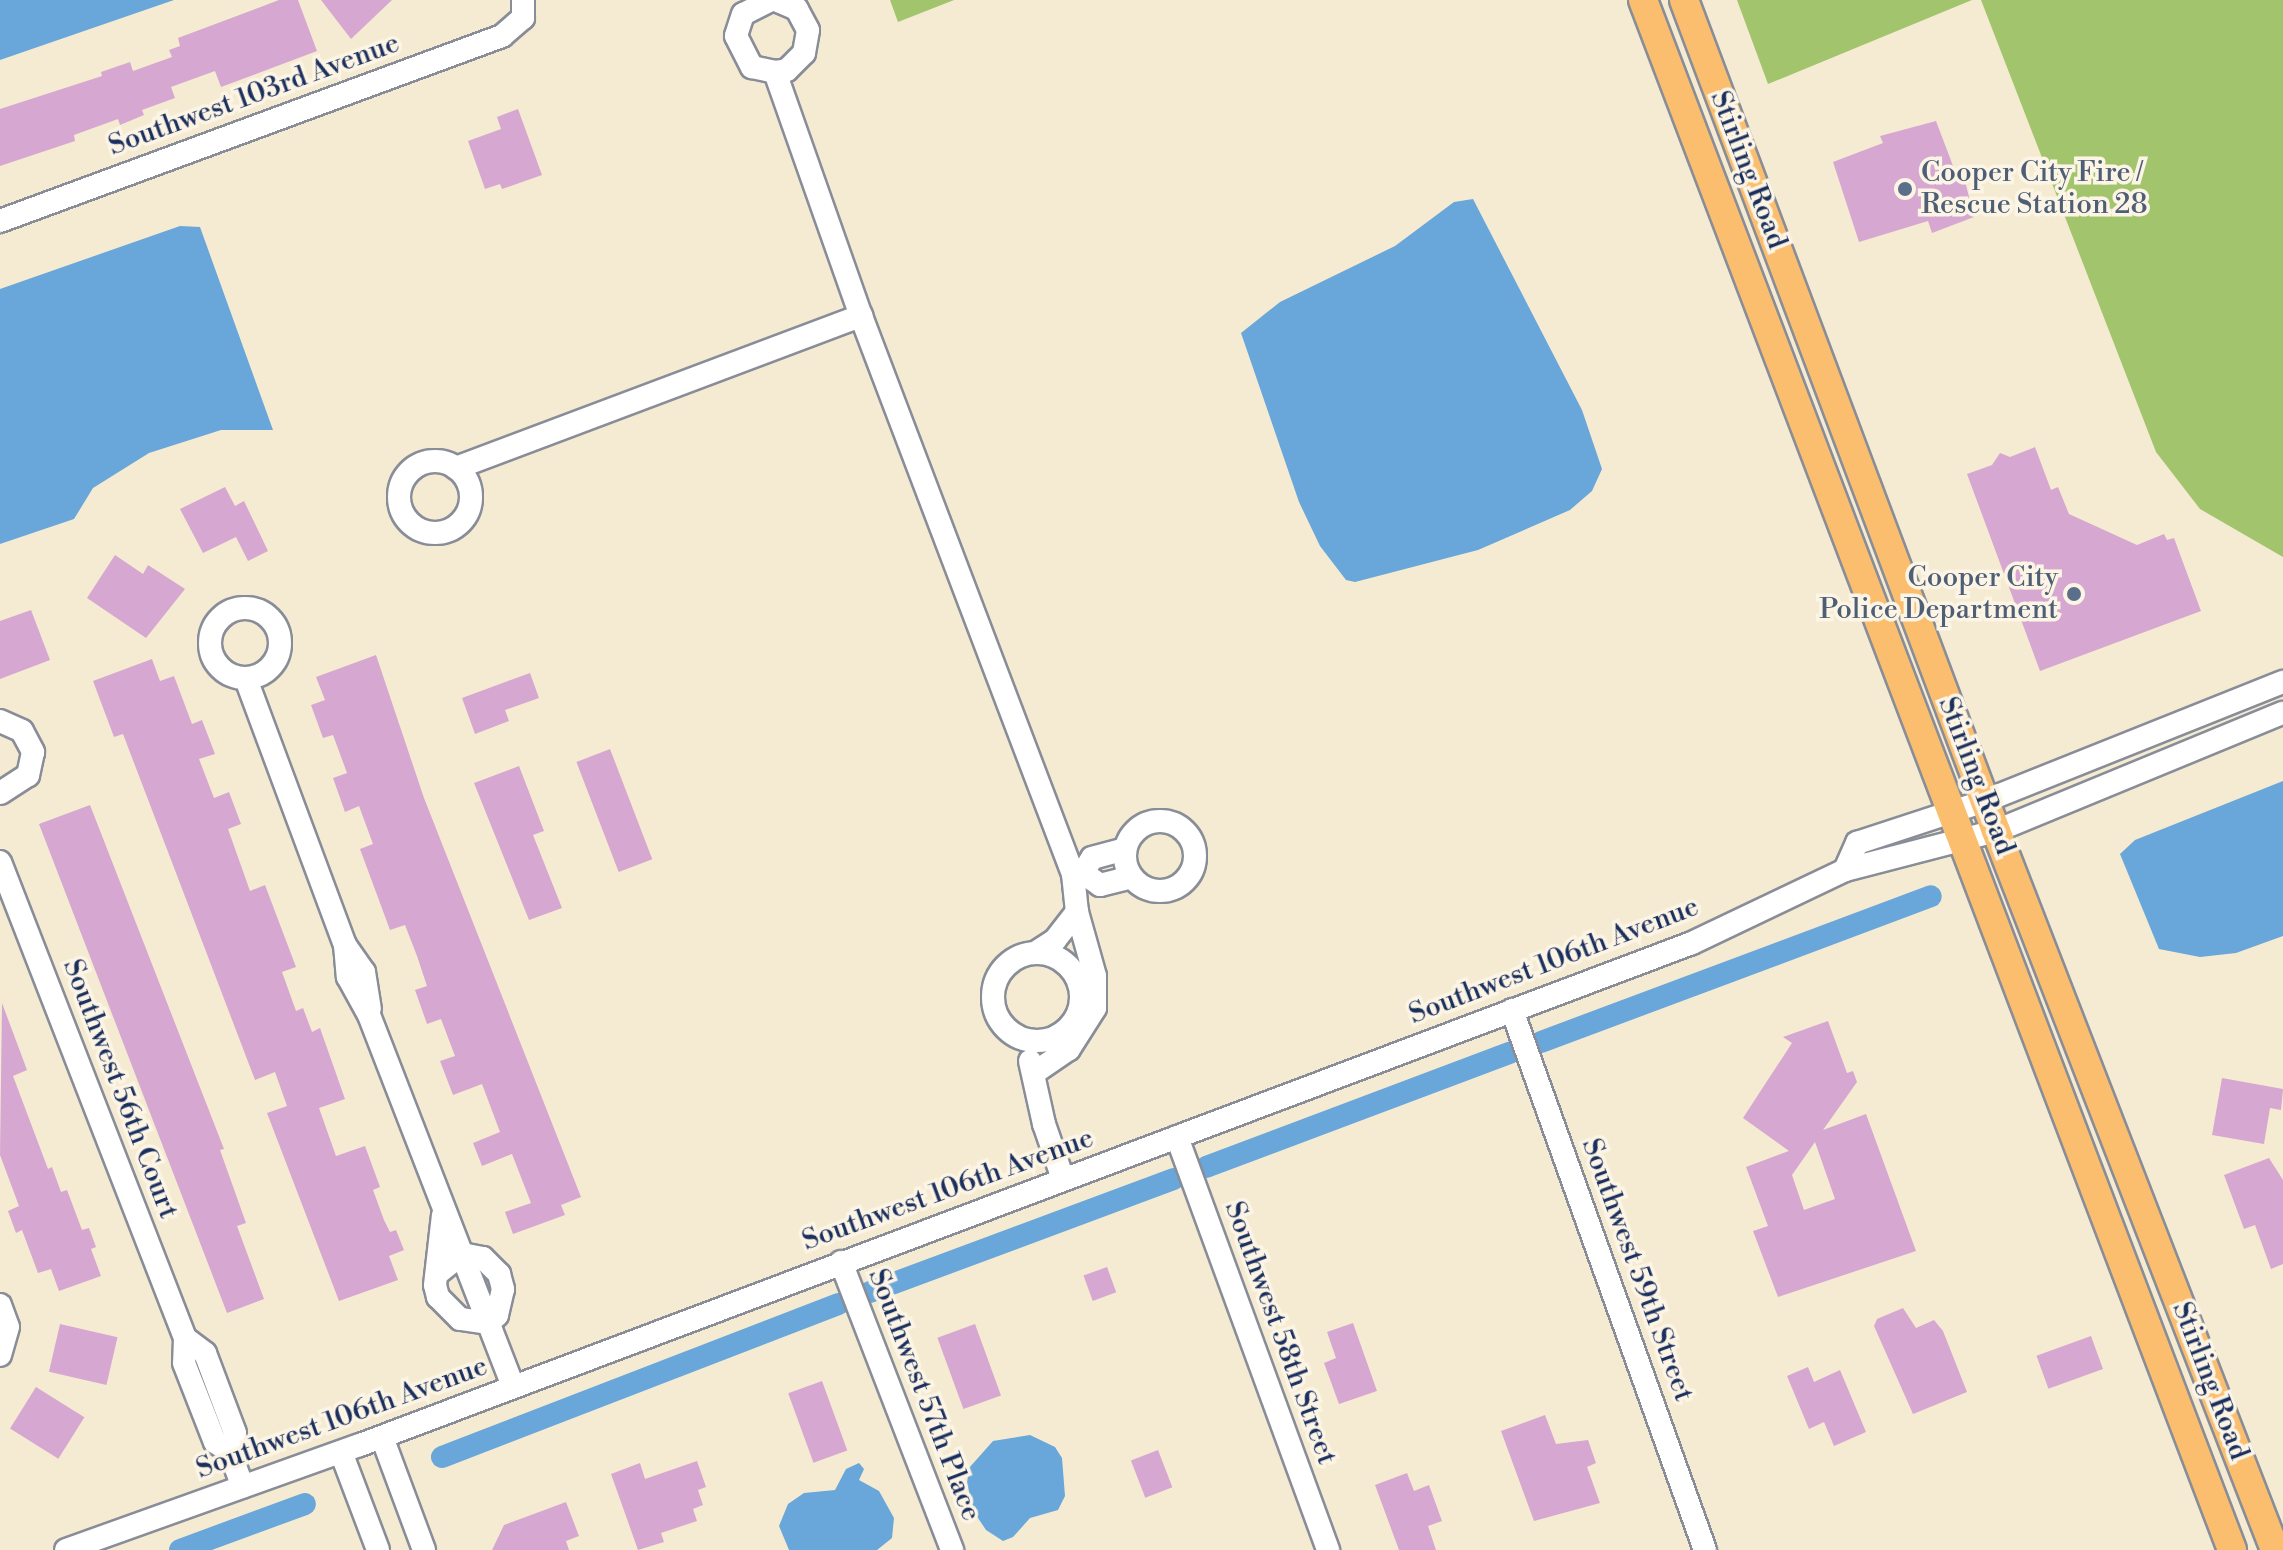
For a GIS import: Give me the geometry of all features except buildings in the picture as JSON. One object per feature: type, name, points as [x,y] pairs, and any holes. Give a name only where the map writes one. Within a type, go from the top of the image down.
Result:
[{"type":"main road","name":"Stirling Road","points":[[1643,0],[2232,1550]]},
{"type":"main road","name":"Stirling Road","points":[[1684,0],[1996,831],[2275,1550]]},
{"type":"street","points":[[774,0],[797,9],[808,30],[797,63],[775,72],[752,67],[738,48],[736,36],[743,14],[774,0]]},
{"type":"street","name":"Southwest 103rd Avenue","points":[[0,221],[502,36],[523,9]]},
{"type":"street","points":[[775,72],[861,316],[1078,874],[1072,945],[1063,961]]},
{"type":"street","points":[[456,468],[861,316]]},
{"type":"street","points":[[246,679],[345,945],[364,972],[369,1015],[462,1254]]},
{"type":"street","points":[[1956,825],[1985,801],[2283,682]]},
{"type":"street","name":"Southwest 106th Avenue","points":[[66,1550],[382,1437],[1692,943],[1845,870],[1857,843],[1956,825],[1996,831],[2283,713]]},
{"type":"street","points":[[0,721],[22,731],[33,752],[28,775],[0,793]]},
{"type":"street","points":[[1078,874],[1092,858],[1125,849],[1142,825],[1165,821],[1186,832],[1195,854],[1190,876],[1172,890],[1149,891],[1131,877],[1125,849]]},
{"type":"street","name":"Southwest 56th Court","points":[[0,862],[185,1338],[184,1363],[215,1442],[230,1452],[243,1487]]},
{"type":"street","points":[[1078,874],[1100,885],[1131,877]]},
{"type":"street","points":[[1063,1179],[1044,1124],[1034,1073],[1017,1037],[997,1017],[994,988],[1008,963],[1035,953],[1055,940],[1077,912]]},
{"type":"street","points":[[1034,1073],[1069,1049],[1095,1008],[1095,976],[1077,912]]},
{"type":"street","points":[[1034,1073],[1046,1041],[1070,1026],[1081,1000],[1079,985],[1063,961],[1035,953]]},
{"type":"street","name":"Southwest 59th Street","points":[[1512,1010],[1705,1550]]},
{"type":"street","points":[[1017,1037],[1046,1041]]},
{"type":"street","name":"Southwest 58th Street","points":[[1177,1137],[1328,1550]]},
{"type":"street","points":[[444,1208],[437,1274],[438,1297],[450,1313],[489,1323]]},
{"type":"street","points":[[437,1274],[462,1254],[483,1258],[499,1274],[502,1303],[489,1323]]},
{"type":"street","name":"Southwest 57th Place","points":[[841,1262],[952,1550]]},
{"type":"street","points":[[0,1305],[4,1348]]},
{"type":"street","points":[[489,1323],[513,1387]]},
{"type":"street","points":[[382,1437],[424,1550]]},
{"type":"street","points":[[341,1452],[378,1550]]},
{"type":"green space","points":[[890,0],[954,0],[898,22]]},
{"type":"green space","points":[[1737,0],[1972,0],[1768,84]]},
{"type":"green space","points":[[1981,0],[2283,0],[2283,557],[2200,509],[2156,452]]},
{"type":"water","points":[[0,0],[174,0],[0,60]]},
{"type":"water","points":[[1473,199],[1582,410],[1602,469],[1592,491],[1570,510],[1478,550],[1355,582],[1346,580],[1320,546],[1299,502],[1241,333],[1280,302],[1395,246],[1454,202]]},
{"type":"water","points":[[180,226],[200,227],[273,430],[221,430],[149,453],[93,488],[74,519],[0,544],[0,289]]},
{"type":"water","points":[[2283,781],[2283,936],[2236,953],[2200,957],[2159,949],[2120,854],[2135,840]]},
{"type":"water","points":[[1030,1435],[1055,1447],[1062,1458],[1065,1496],[1058,1510],[1030,1518],[1013,1537],[1003,1541],[986,1530],[974,1512],[967,1483],[969,1468],[993,1441]]},
{"type":"water","points":[[859,1463],[864,1469],[859,1480],[879,1491],[894,1518],[892,1538],[877,1550],[789,1550],[779,1526],[788,1504],[804,1493],[835,1490],[846,1469]]},
{"type":"waterway","points":[[1541,1042],[1931,896]]},
{"type":"waterway","points":[[1206,1167],[1510,1053]]},
{"type":"waterway","points":[[870,1292],[1174,1179]]},
{"type":"waterway","points":[[442,1457],[839,1304]]},
{"type":"waterway","points":[[180,1550],[305,1504]]},
{"type":"place","name":"Cooper City Fire / Rescue Station 28","points":[[1905,189]]},
{"type":"place","name":"Cooper City Police Department","points":[[2074,594]]}]
